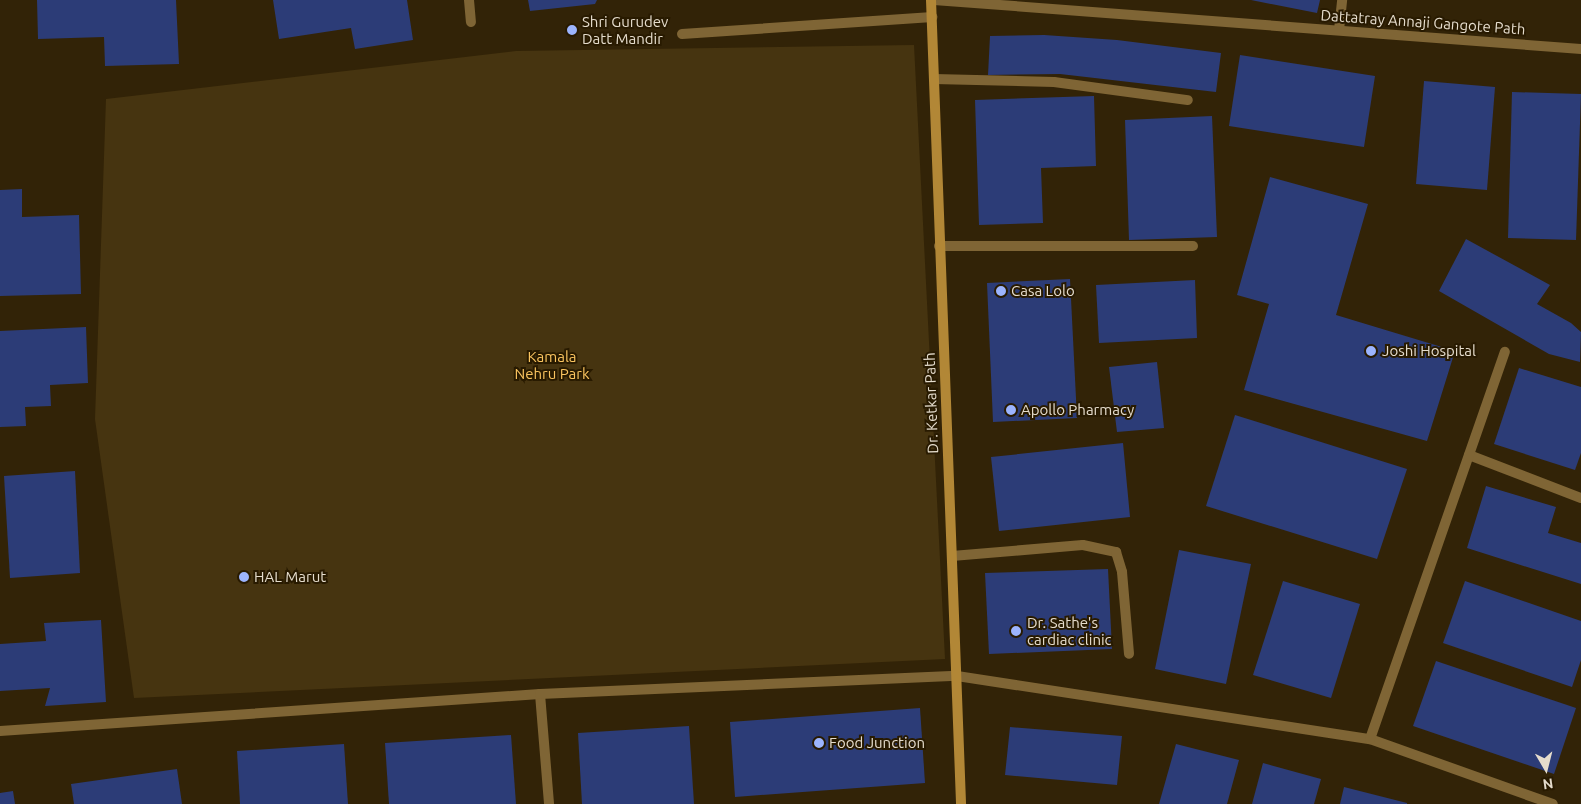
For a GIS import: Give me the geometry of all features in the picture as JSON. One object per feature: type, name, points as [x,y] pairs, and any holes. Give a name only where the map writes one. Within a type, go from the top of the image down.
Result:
[{"type":"street","points":[[469,0],[471,22]]},
{"type":"street","name":"Dr. Ketkar Path","points":[[932,0],[939,246],[961,804]]},
{"type":"street","name":"Dattatray Annaji Gangote Path","points":[[932,0],[1581,49]]},
{"type":"street","points":[[1339,30],[1342,0]]},
{"type":"street","points":[[682,34],[932,17]]},
{"type":"street","points":[[934,79],[1054,82],[1188,100]]},
{"type":"street","points":[[939,246],[1193,246]]},
{"type":"street","points":[[1370,739],[1505,352]]},
{"type":"street","points":[[1469,455],[1581,498]]},
{"type":"street","points":[[952,556],[1083,545],[1116,552],[1122,572],[1129,654]]},
{"type":"street","points":[[0,731],[540,694],[957,676],[1370,739],[1553,804]]},
{"type":"street","points":[[540,694],[549,804]]},
{"type":"green space","name":"Kamala Nehru Park","points":[[914,45],[945,659],[134,698],[95,419],[106,99],[516,51]]},
{"type":"building","points":[[37,0],[176,0],[179,64],[105,66],[104,37],[38,39]]},
{"type":"building","points":[[273,0],[407,0],[413,40],[355,49],[351,28],[279,39]]},
{"type":"building","points":[[528,0],[597,0],[595,4],[530,11]]},
{"type":"building","points":[[1251,0],[1320,0],[1317,13]]},
{"type":"building","points":[[1044,35],[1117,40],[1221,53],[1216,92],[1060,74],[988,75],[990,36]]},
{"type":"building","points":[[1240,55],[1375,76],[1364,147],[1229,126]]},
{"type":"building","points":[[1424,81],[1495,87],[1487,190],[1416,184]]},
{"type":"building","points":[[1512,92],[1581,94],[1576,240],[1508,238]]},
{"type":"building","points":[[1094,96],[1096,166],[1041,168],[1043,223],[979,225],[975,100]]},
{"type":"building","points":[[1212,116],[1217,237],[1129,240],[1125,120]]},
{"type":"building","points":[[1270,177],[1368,204],[1336,315],[1455,351],[1427,441],[1244,390],[1269,304],[1237,295]]},
{"type":"building","points":[[22,189],[22,217],[79,215],[81,294],[0,296],[0,190]]},
{"type":"building","points":[[1466,239],[1550,285],[1537,304],[1571,323],[1581,332],[1580,362],[1549,354],[1439,291]]},
{"type":"building","points":[[1070,279],[1077,418],[993,422],[987,283]]},
{"type":"building","points":[[1195,280],[1197,338],[1099,343],[1096,285]]},
{"type":"building","points":[[86,327],[88,383],[50,385],[51,406],[25,407],[26,426],[0,427],[0,331]]},
{"type":"building","points":[[1157,362],[1164,428],[1117,432],[1109,367]]},
{"type":"building","points":[[1519,368],[1581,387],[1581,453],[1575,470],[1494,444]]},
{"type":"building","points":[[1235,415],[1407,469],[1377,559],[1206,506]]},
{"type":"building","points":[[1123,443],[1130,517],[999,531],[991,457]]},
{"type":"building","points":[[75,471],[80,573],[10,578],[4,476]]},
{"type":"building","points":[[1486,486],[1556,507],[1548,533],[1581,543],[1581,584],[1467,548]]},
{"type":"building","points":[[1179,550],[1251,564],[1226,684],[1155,669]]},
{"type":"building","points":[[1108,569],[1112,649],[989,654],[985,573]]},
{"type":"building","points":[[1283,581],[1360,604],[1331,698],[1253,675]]},
{"type":"building","points":[[1465,581],[1581,621],[1581,660],[1572,687],[1443,643]]},
{"type":"building","points":[[101,620],[106,702],[45,706],[50,688],[0,691],[0,644],[46,641],[44,623]]},
{"type":"building","points":[[1436,661],[1576,708],[1554,774],[1413,726]]},
{"type":"building","points":[[920,708],[925,783],[735,797],[730,722]]},
{"type":"building","points":[[689,726],[694,804],[582,804],[578,733]]},
{"type":"building","points":[[1010,727],[1122,736],[1117,785],[1005,775]]},
{"type":"building","points":[[511,735],[516,804],[389,804],[385,743]]},
{"type":"building","points":[[344,744],[348,804],[240,804],[237,751]]},
{"type":"building","points":[[1176,744],[1239,760],[1227,804],[1159,804]]},
{"type":"building","points":[[1263,763],[1321,779],[1314,804],[1252,804]]},
{"type":"building","points":[[177,769],[182,804],[74,804],[71,784]]},
{"type":"building","points":[[1344,787],[1407,803],[1407,804],[1340,804]]},
{"type":"building","points":[[13,791],[15,804],[0,804],[0,793]]},
{"type":"place","name":"Shri Gurudev Datt Mandir","points":[[572,30]]},
{"type":"place","name":"Casa Lolo","points":[[1001,291]]},
{"type":"place","name":"Joshi Hospital","points":[[1371,351]]},
{"type":"place","name":"Apollo Pharmacy","points":[[1011,410]]},
{"type":"place","name":"HAL Marut","points":[[244,577]]},
{"type":"place","name":"Dr. Sathe's cardiac clinic","points":[[1016,631]]},
{"type":"place","name":"Food Junction","points":[[819,743]]}]
